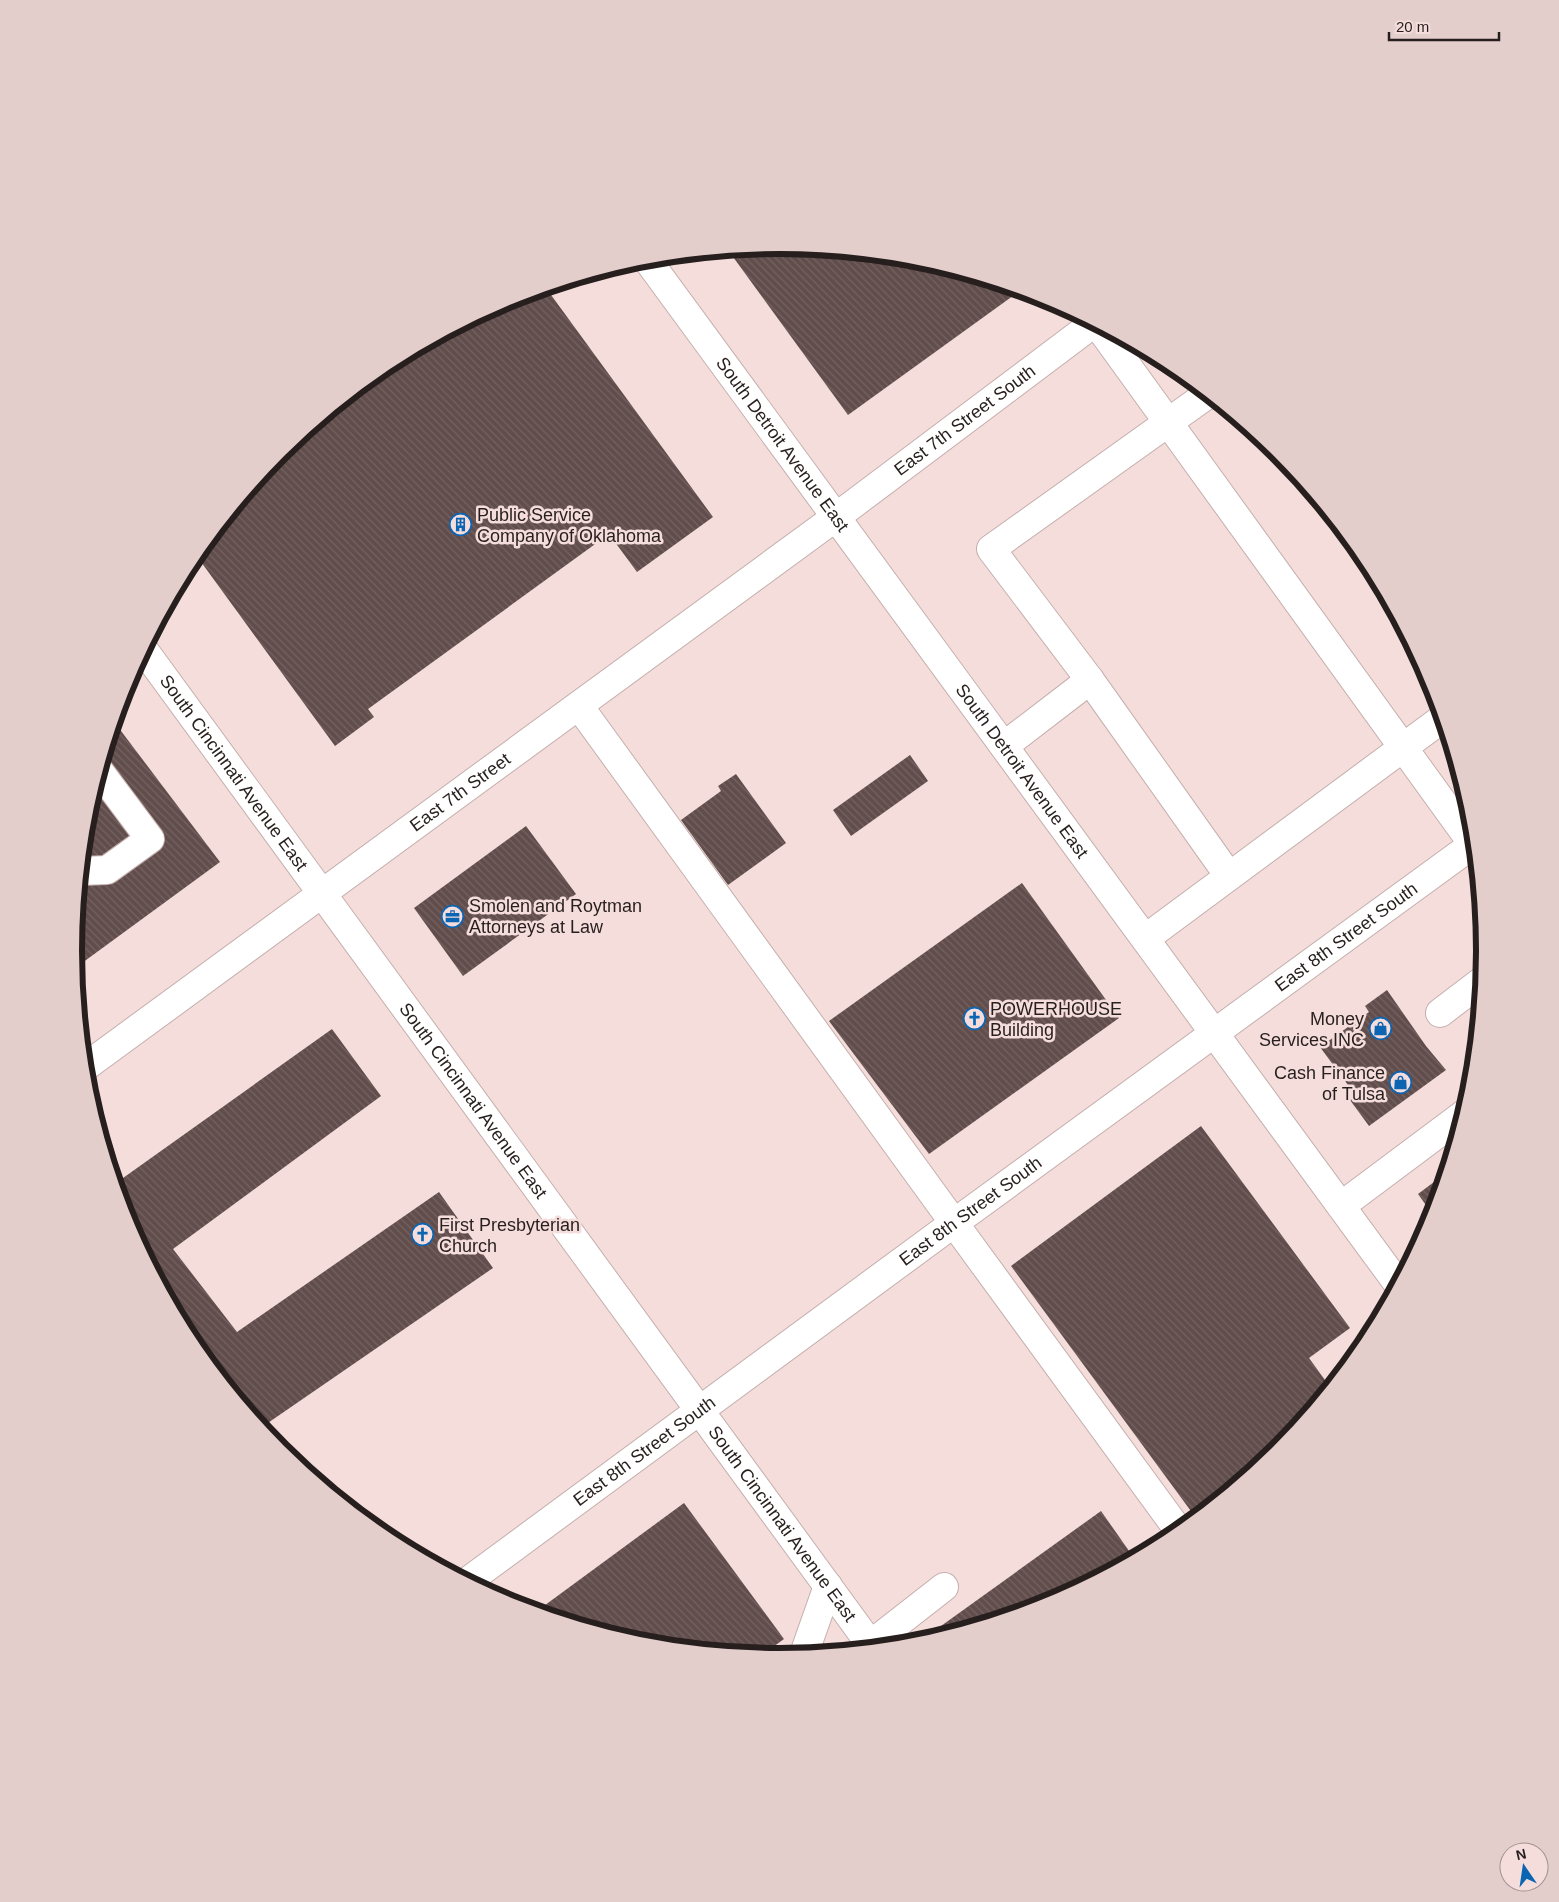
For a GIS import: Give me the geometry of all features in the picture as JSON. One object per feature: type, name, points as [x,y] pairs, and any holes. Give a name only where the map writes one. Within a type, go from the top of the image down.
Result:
[{"type":"main road","name":"South Detroit Avenue East","points":[[652,266],[1394,1279]]},
{"type":"main road","name":"East 7th Street South","points":[[836,517],[1091,328]]},
{"type":"main road","points":[[1103,334],[1467,835]]},
{"type":"main road","points":[[1203,397],[991,550],[1090,680],[1229,876]]},
{"type":"main road","name":"East 7th Street","points":[[91,1056],[323,893],[836,517]]},
{"type":"main road","name":"South Cincinnati Avenue East","points":[[148,656],[323,893],[699,1412],[869,1642]]},
{"type":"main road","points":[[1004,746],[1090,680]]},
{"type":"main road","points":[[579,706],[1175,1525]]},
{"type":"main road","points":[[1146,938],[1438,722]]},
{"type":"main road","points":[[87,871],[107,870],[150,840],[104,778]]},
{"type":"main road","name":"East 8th Street South","points":[[473,1577],[1215,1032],[1469,849]]},
{"type":"main road","points":[[1440,1012],[1475,985]]},
{"type":"main road","points":[[1341,1206],[1455,1120]]},
{"type":"main road","points":[[806,1647],[828,1586]]},
{"type":"main road","points":[[878,1641],[944,1587]]},
{"type":"building","points":[[732,255],[825,255],[870,260],[915,267],[960,278],[1014,295],[848,415]]},
{"type":"building","name":"Public Service Company of Oklahoma","points":[[550,293],[713,517],[637,572],[609,534],[368,709],[374,717],[335,746],[201,562],[255,491],[320,427],[355,398],[392,371],[431,347],[471,326]]},
{"type":"building","points":[[119,728],[220,862],[83,963],[84,905],[88,860],[106,771]]},
{"type":"building","points":[[910,755],[928,781],[851,836],[833,810]]},
{"type":"building","points":[[736,774],[786,843],[728,885],[681,820],[721,791],[718,786]]},
{"type":"building","points":[[526,826],[576,894],[463,976],[414,908]]},
{"type":"building","name":"POWERHOUSE Building","points":[[1022,883],[1119,1018],[929,1154],[829,1021]]},
{"type":"building","name":"Money Services INC","points":[[1387,990],[1426,1046],[1446,1070],[1369,1126],[1350,1100],[1356,1096],[1320,1047],[1369,1012],[1365,1006]]},
{"type":"building","name":"First Presbyterian Church","points":[[332,1029],[381,1096],[173,1249],[237,1332],[439,1192],[493,1268],[267,1423],[227,1375],[200,1338],[176,1300],[154,1259],[121,1180]]},
{"type":"building","points":[[1201,1126],[1350,1328],[1309,1358],[1326,1382],[1304,1411],[1239,1475],[1192,1513],[1011,1266]]},
{"type":"building","points":[[1439,1179],[1427,1207],[1418,1194]]},
{"type":"building","points":[[684,1503],[784,1639],[772,1648],[734,1647],[689,1642],[644,1635],[599,1624],[543,1606]]},
{"type":"building","points":[[1101,1511],[1131,1553],[1046,1595],[1004,1611],[960,1624],[943,1628],[941,1626]]},
{"type":"place","name":"Public Service Company of Oklahoma","points":[[461,525]]},
{"type":"place","name":"Smolen and Roytman Attorneys at Law","points":[[453,916]]},
{"type":"place","name":"POWERHOUSE Building","points":[[974,1019]]},
{"type":"place","name":"Money Services INC","points":[[1380,1029]]},
{"type":"place","name":"Cash Finance of Tulsa","points":[[1401,1083]]},
{"type":"place","name":"First Presbyterian Church","points":[[423,1235]]}]
